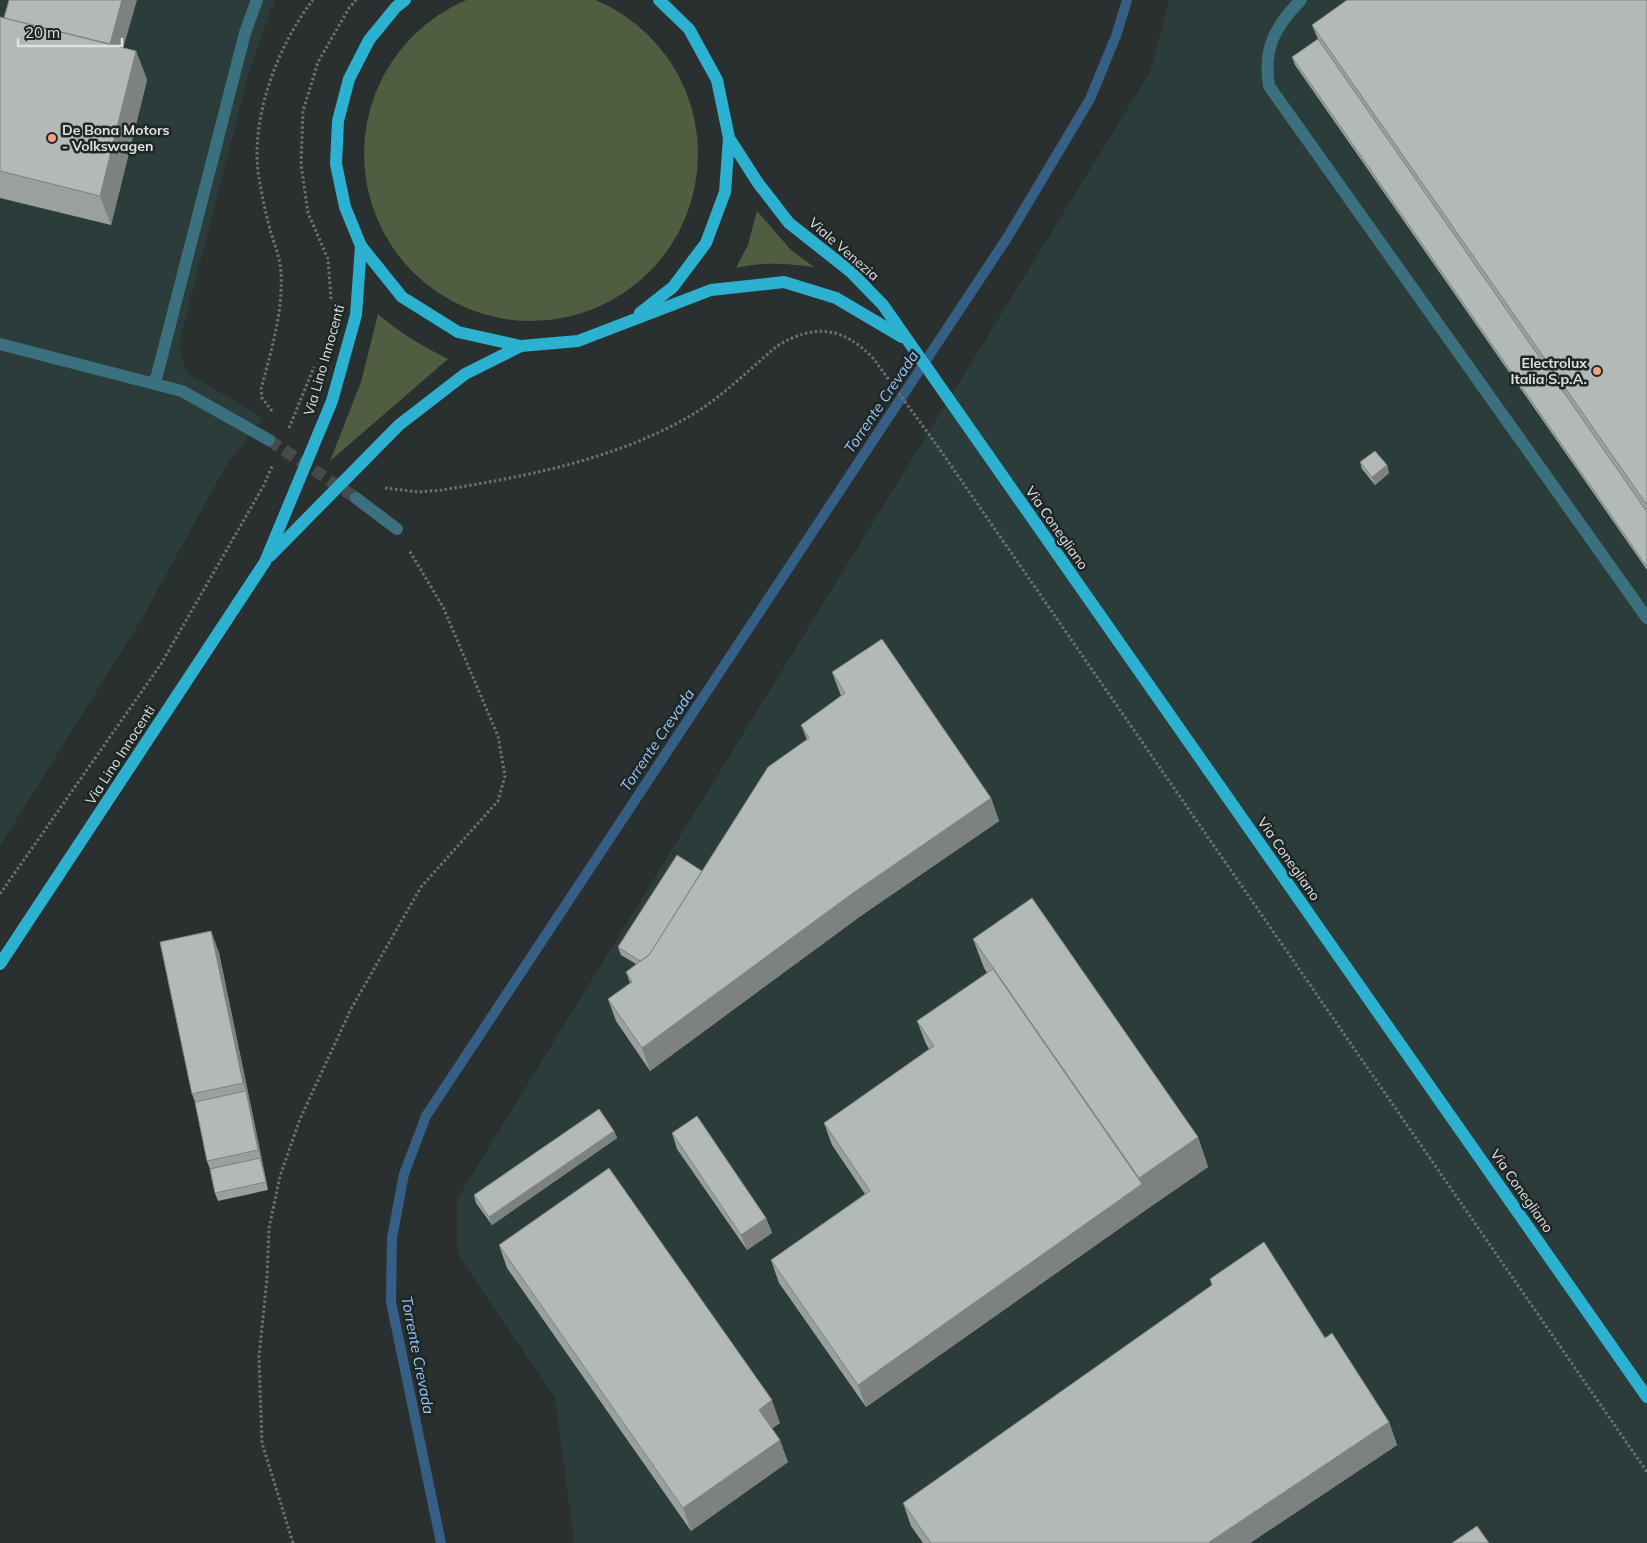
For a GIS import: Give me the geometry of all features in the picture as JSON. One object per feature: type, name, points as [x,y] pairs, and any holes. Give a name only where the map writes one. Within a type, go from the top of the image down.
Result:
[{"type":"main road","name":"Viale Venezia","points":[[405,0],[396,7],[369,40],[349,79],[338,121],[336,164],[344,207],[361,246],[402,297],[458,332],[521,346],[578,341],[711,290],[784,282],[836,298],[906,339]]},
{"type":"main road","name":"Viale Venezia","points":[[630,320],[673,287],[706,243],[725,192],[729,138],[717,80],[689,29],[659,0]]},
{"type":"main road","name":"Viale Venezia","points":[[729,138],[758,184],[789,223],[851,272],[883,304],[906,339]]},
{"type":"main road","name":"Via Lino Innocenti","points":[[0,964],[265,562],[332,401],[356,315],[361,246]]},
{"type":"main road","name":"Via Conegliano","points":[[906,339],[1647,1397]]},
{"type":"main road","name":"Via Lino Innocenti","points":[[265,562],[399,425],[465,374],[521,346]]},
{"type":"lane","points":[[155,383],[245,33],[257,0]]},
{"type":"lane","points":[[1300,0],[1282,18],[1270,46],[1266,66],[1269,86],[1647,618]]},
{"type":"lane","points":[[0,344],[182,391],[269,440]]},
{"type":"lane","points":[[356,498],[397,529]]},
{"type":"path","points":[[277,416],[266,406],[261,389],[278,320],[281,272],[258,176],[257,147],[262,116],[278,61],[290,35],[313,0]]},
{"type":"path","points":[[331,301],[328,259],[308,213],[300,164],[303,112],[318,62],[349,8],[356,0]]},
{"type":"path","points":[[379,486],[406,491],[442,490],[590,459],[612,452],[696,413],[777,346],[791,338],[809,332],[822,331],[843,335],[862,347],[873,358],[936,444],[1647,1472]]},
{"type":"path","points":[[287,432],[314,366]]},
{"type":"path","points":[[0,894],[161,664],[264,484],[276,458]]},
{"type":"path","points":[[294,1543],[262,1443],[261,1434],[259,1357],[268,1278],[269,1228],[280,1176],[300,1119],[351,1009],[420,887],[498,801],[505,776],[498,736],[444,607],[397,529]]},
{"type":"shaded area","points":[[0,0],[275,0],[250,68],[179,345],[187,373],[263,418],[224,469],[143,617],[0,846]]},
{"type":"shaded area","points":[[1169,0],[1647,0],[1647,1543],[574,1543],[555,1398],[457,1253],[457,1199],[1150,72]]},
{"type":"green space","points":[[531,-13],[563,-9],[595,0],[624,16],[649,36],[669,61],[685,90],[694,122],[698,154],[694,186],[685,218],[669,247],[649,272],[624,292],[595,308],[563,317],[531,321],[499,317],[467,308],[438,292],[413,272],[393,247],[377,218],[368,186],[364,154],[368,122],[377,90],[393,61],[413,36],[438,16],[467,0],[499,-9]]},
{"type":"green space","points":[[757,211],[791,250],[814,267],[775,264],[736,268],[748,245]]},
{"type":"green space","points":[[378,314],[412,339],[448,359],[330,461],[361,382]]},
{"type":"building","points":[[9,0],[122,0],[110,44],[4,18]]},
{"type":"building","name":"Electrolux Italia S.p.A.","points":[[1347,0],[1647,0],[1647,505],[1312,25]]},
{"type":"building","points":[[0,17],[136,51],[100,196],[0,171]]},
{"type":"building","points":[[1318,39],[1647,512],[1647,567],[1292,57]]},
{"type":"building","points":[[1375,451],[1387,465],[1372,477],[1360,462]]},
{"type":"building","points":[[882,639],[991,798],[853,893],[642,1048],[608,999],[632,982],[626,972],[649,955],[768,767],[809,738],[801,725],[845,693],[832,672]]},
{"type":"building","points":[[677,855],[702,871],[649,955],[640,961],[618,947]]},
{"type":"building","points":[[1032,898],[1198,1137],[1139,1178],[973,939]]},
{"type":"building","points":[[211,931],[243,1083],[192,1094],[160,942]]},
{"type":"building","points":[[993,969],[1142,1184],[858,1385],[771,1260],[870,1191],[824,1123],[934,1046],[917,1021]]},
{"type":"building","points":[[246,1091],[258,1150],[207,1161],[195,1102]]},
{"type":"building","points":[[599,1109],[614,1131],[489,1217],[474,1195]]},
{"type":"building","points":[[697,1116],[766,1218],[741,1235],[672,1133]]},
{"type":"building","points":[[260,1158],[266,1182],[215,1193],[210,1169]]},
{"type":"building","points":[[609,1168],[772,1400],[759,1410],[780,1440],[683,1508],[499,1245]]},
{"type":"building","points":[[1264,1242],[1325,1338],[1332,1333],[1389,1422],[1208,1543],[931,1543],[903,1503],[1212,1285],[1210,1279]]},
{"type":"building","points":[[1477,1526],[1489,1543],[1452,1543]]},
{"type":"waterway","name":"Torrente Crevada","points":[[441,1543],[391,1302],[392,1238],[404,1174],[426,1116],[1007,238],[1090,99],[1116,36],[1127,0]]},
{"type":"tunnel","points":[[269,440],[356,498]]},
{"type":"place","name":"De Bona Motors - Volkswagen","points":[[52,138]]},
{"type":"place","name":"Electrolux Italia S.p.A.","points":[[1597,371]]}]
